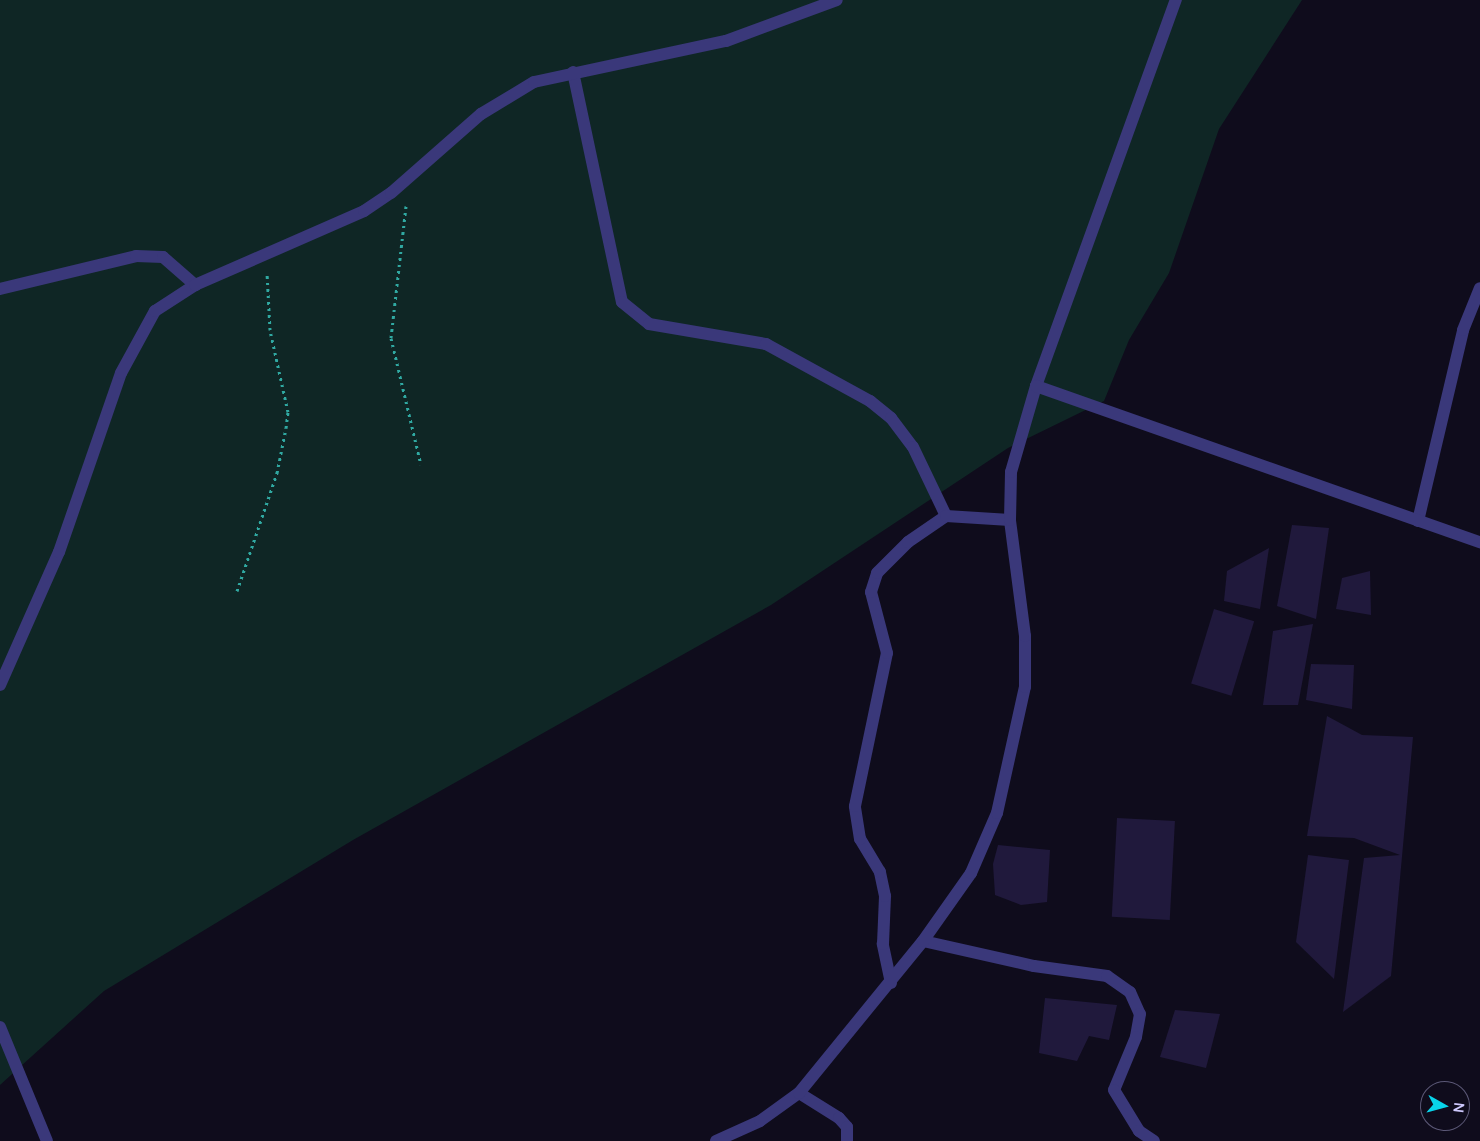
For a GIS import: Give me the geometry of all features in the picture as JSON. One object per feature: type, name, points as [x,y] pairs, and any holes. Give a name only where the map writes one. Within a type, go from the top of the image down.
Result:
[{"type":"street","points":[[0,685],[59,552],[136,340],[155,311],[195,285],[364,211],[406,180],[481,114],[534,82],[573,72],[726,41],[837,0]]},
{"type":"street","points":[[716,1141],[760,1121],[798,1092],[891,983],[971,873],[998,814],[1025,687],[1025,636],[1010,520],[1011,472],[1036,386],[1176,0]]},
{"type":"street","points":[[573,72],[622,302],[649,324],[766,344],[870,401],[891,418],[913,447],[946,516]]},
{"type":"street","points":[[0,289],[136,256],[162,257],[195,285]]},
{"type":"street","points":[[1418,520],[1463,330],[1480,288]]},
{"type":"street","points":[[1036,386],[1480,542]]},
{"type":"street","points":[[891,983],[883,944],[885,896],[880,872],[860,839],[855,806],[887,653],[872,592],[877,573],[908,542],[946,516],[1010,520]]},
{"type":"street","points":[[922,941],[1106,976],[1130,992],[1140,1014],[1136,1037],[1114,1090],[1139,1131],[1154,1141]]},
{"type":"street","points":[[0,1027],[47,1141]]},
{"type":"street","points":[[798,1092],[839,1118],[847,1127],[847,1141]]},
{"type":"path","points":[[406,180],[407,220],[391,338],[421,465]]},
{"type":"path","points":[[236,591],[277,473],[288,412],[270,322],[268,253]]},
{"type":"green space","points":[[0,0],[1302,0],[1219,129],[1169,273],[1129,340],[1104,401],[1008,448],[771,605],[353,840],[104,991],[0,1085]]},
{"type":"building","points":[[1292,525],[1329,528],[1316,619],[1277,606]]},
{"type":"building","points":[[1269,548],[1260,609],[1224,601],[1227,571]]},
{"type":"building","points":[[1370,571],[1371,615],[1336,609],[1342,578]]},
{"type":"building","points":[[1214,609],[1254,621],[1231,696],[1191,684]]},
{"type":"building","points":[[1313,624],[1298,705],[1263,705],[1273,631]]},
{"type":"building","points":[[1311,664],[1354,665],[1352,709],[1306,700]]},
{"type":"building","points":[[1327,716],[1362,735],[1413,737],[1391,976],[1343,1012],[1364,858],[1400,855],[1354,838],[1307,836]]},
{"type":"building","points":[[1117,818],[1175,821],[1170,920],[1112,917]]},
{"type":"building","points":[[998,845],[1050,850],[1047,902],[1021,905],[995,895],[993,864]]},
{"type":"building","points":[[1308,855],[1349,860],[1334,979],[1296,942]]},
{"type":"building","points":[[1045,998],[1117,1005],[1109,1040],[1089,1036],[1077,1061],[1039,1053]]},
{"type":"building","points":[[1175,1010],[1220,1014],[1206,1068],[1160,1057]]}]
